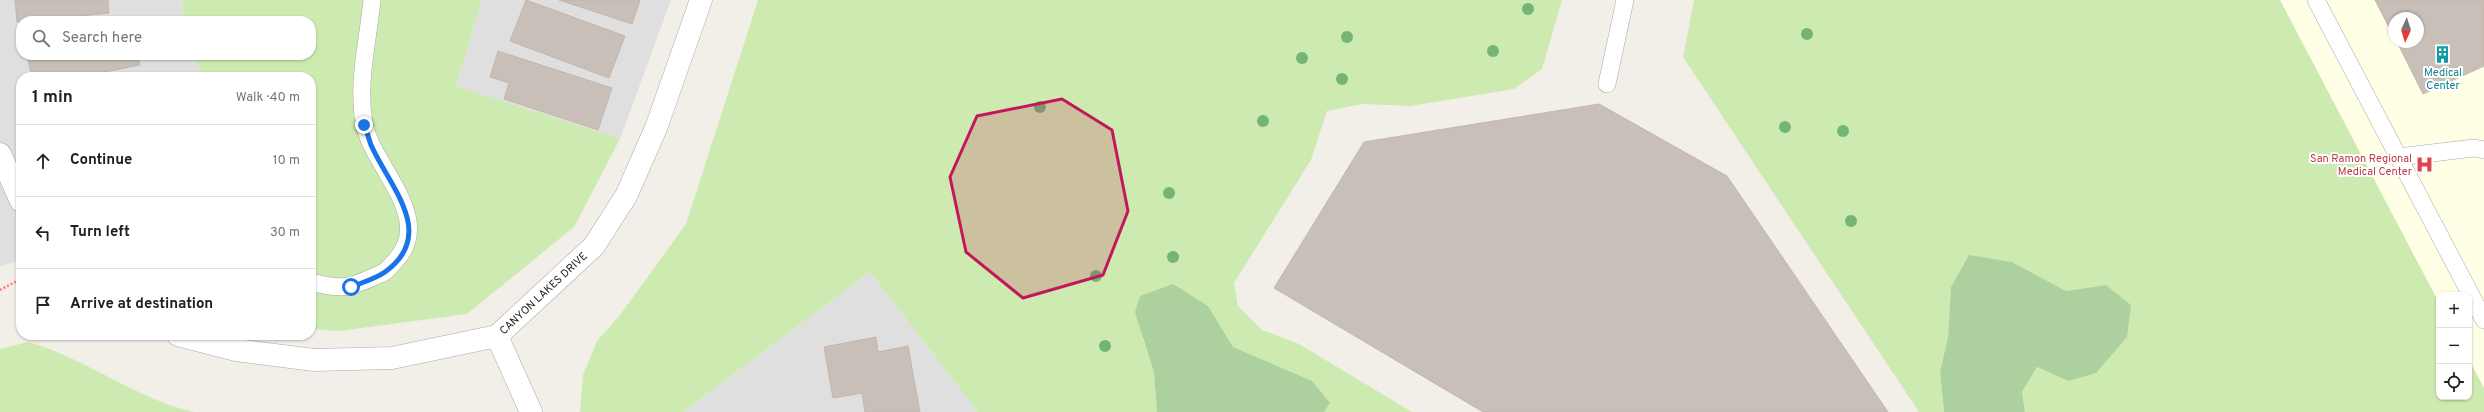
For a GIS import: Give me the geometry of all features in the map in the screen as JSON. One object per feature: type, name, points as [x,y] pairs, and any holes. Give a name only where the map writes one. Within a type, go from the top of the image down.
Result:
[{"type":"street","name":"CANYON LAKES DRIVE","points":[[197,340],[236,350],[314,360],[392,358],[497,336],[594,246],[626,196],[656,128],[701,0]]},
{"type":"street","points":[[0,154],[16,189]]},
{"type":"street","points":[[497,336],[531,412]]},
{"type":"lane","points":[[316,283],[351,287],[384,273],[406,250],[409,221],[401,196],[372,146],[364,125],[361,98],[363,66],[372,0]]},
{"type":"lane","points":[[1607,84],[1625,0]]},
{"type":"lane","points":[[2316,0],[2484,320]]},
{"type":"lane","points":[[2398,157],[2474,148],[2484,150]]},
{"type":"path","points":[[0,290],[16,282]]},
{"type":"highlighted area","points":[[1062,99],[1112,130],[1128,211],[1103,275],[1023,298],[966,252],[950,177],[977,116]]},
{"type":"shaded area","points":[[0,0],[182,0],[184,16],[16,16],[16,60],[194,60],[200,72],[16,72],[16,261],[0,266]]},
{"type":"shaded area","points":[[482,0],[671,0],[620,139],[456,86]]},
{"type":"shaded area","name":"San Ramon Regional Medical Center","points":[[2280,0],[2484,0],[2484,388],[2472,366],[2472,292],[2436,292],[2436,297]]},
{"type":"shaded area","points":[[870,272],[978,412],[683,412]]},
{"type":"green space","points":[[182,0],[482,0],[456,86],[620,139],[574,227],[467,314],[339,331],[316,329],[316,72],[200,72],[194,60],[316,60],[316,16],[184,16]]},
{"type":"green space","points":[[758,0],[1562,0],[1542,69],[1514,89],[1410,106],[1363,104],[1327,111],[1311,160],[1234,283],[1238,306],[1262,330],[1299,344],[1412,412],[1324,412],[1330,403],[1269,363],[1233,347],[1208,306],[1143,339],[1154,373],[1157,412],[978,412],[870,272],[683,412],[580,412],[583,375],[597,341],[620,315],[686,224]]},
{"type":"green space","points":[[1694,0],[2280,0],[2436,297],[2436,400],[2472,400],[2472,366],[2484,388],[2484,412],[2025,412],[2022,392],[2037,367],[2068,381],[2106,285],[2066,291],[2012,262],[1951,287],[1948,337],[1940,372],[1944,412],[1919,412],[1683,57]]},
{"type":"green space","points":[[1969,255],[2012,262],[2066,291],[2106,285],[2131,305],[2127,337],[2096,373],[2068,381],[2037,367],[2022,392],[2025,412],[1944,412],[1940,372],[1948,337],[1951,287]]},
{"type":"green space","points":[[1173,284],[1208,306],[1233,347],[1312,381],[1330,403],[1324,412],[1157,412],[1154,373],[1135,312],[1140,296]]},
{"type":"green space","points":[[28,342],[70,358],[130,388],[172,406],[194,412],[0,412],[0,349]]},
{"type":"building","points":[[15,0],[108,0],[109,13],[78,16],[16,16]]},
{"type":"building","points":[[526,0],[625,36],[609,78],[510,41]]},
{"type":"building","points":[[559,0],[640,0],[632,24]]},
{"type":"building","name":"Medical Center","points":[[2375,0],[2484,0],[2484,66],[2423,94],[2400,48],[2424,48],[2424,12],[2388,12],[2388,25]]},
{"type":"building","points":[[498,51],[612,88],[598,130],[504,99],[509,83],[490,77]]},
{"type":"building","points":[[28,60],[139,60],[140,65],[105,72],[31,72]]},
{"type":"building","points":[[1599,104],[1727,176],[1888,412],[1483,412],[1274,288],[1364,142]]},
{"type":"building","points":[[876,337],[878,352],[908,346],[920,412],[865,412],[862,393],[833,398],[824,347]]},
{"type":"place","name":"Medical Center","points":[[2443,54]]},
{"type":"place","name":"San Ramon Regional Medical Center","points":[[2425,164]]},
{"type":"route","points":[[351,287],[384,273],[406,250],[409,221],[401,196],[372,146],[364,125]]}]
